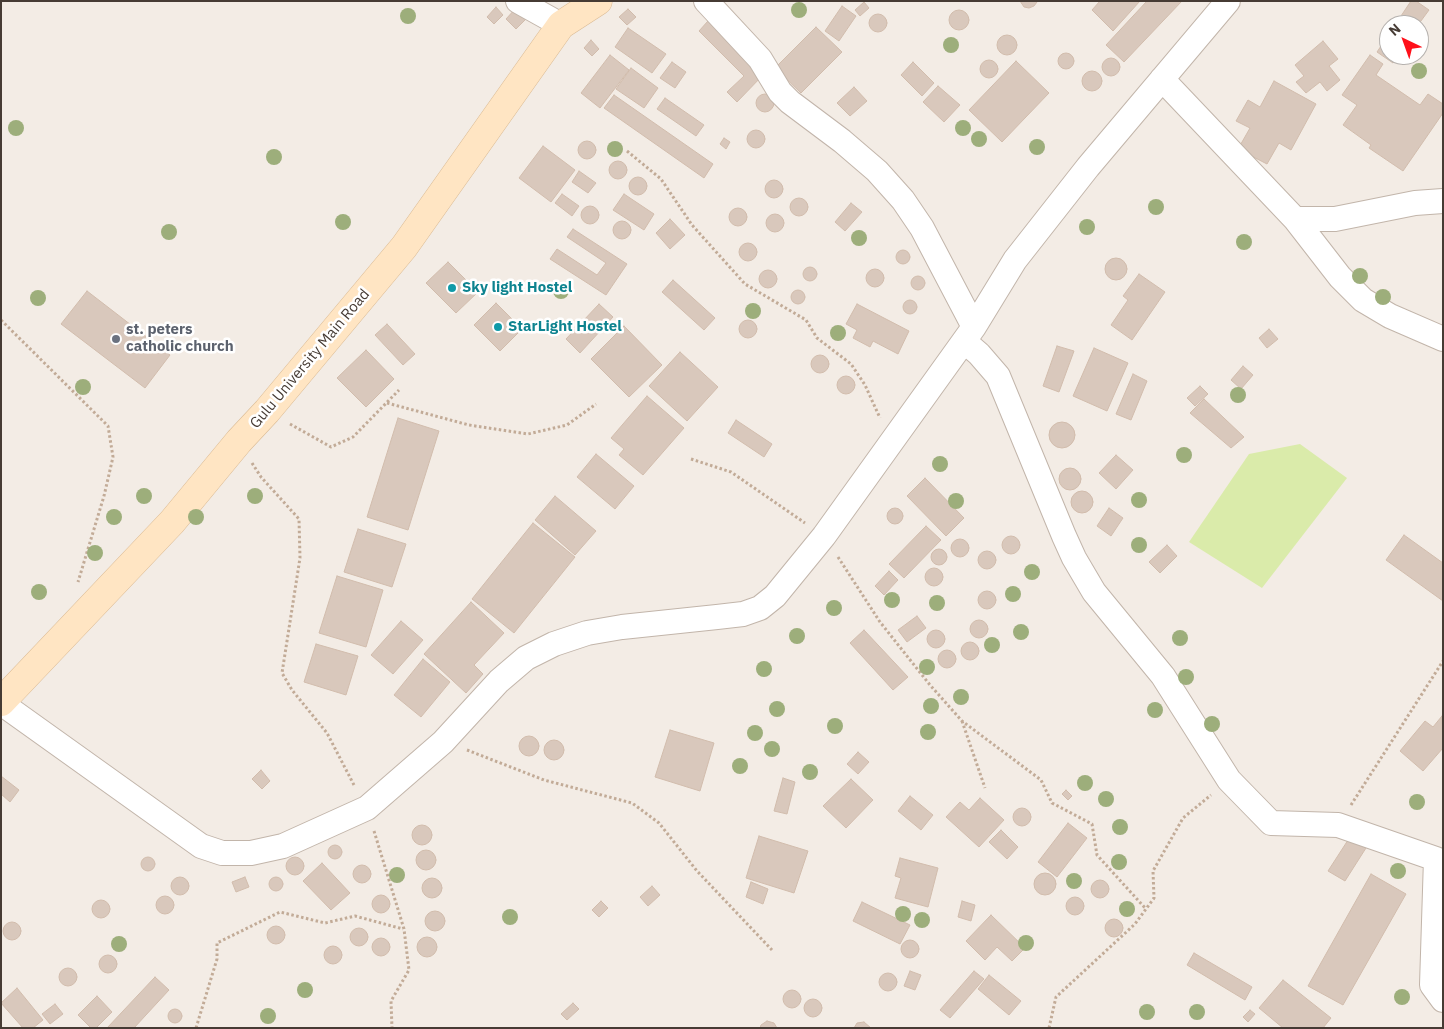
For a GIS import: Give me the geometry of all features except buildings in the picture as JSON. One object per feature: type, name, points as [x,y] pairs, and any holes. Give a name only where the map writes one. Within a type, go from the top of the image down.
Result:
[{"type":"street","points":[[518,1],[561,24]]},
{"type":"street","name":"Gulu University Main Road","points":[[1,702],[172,522],[267,411],[404,247],[561,24],[598,1]]},
{"type":"street","points":[[706,1],[760,59],[780,92],[790,102],[842,141],[877,172],[903,200],[922,228],[979,354],[998,376],[1074,558],[1094,592],[1163,676],[1230,780],[1271,823],[1338,825],[1436,859],[1432,985],[1443,1000]]},
{"type":"street","points":[[1,702],[201,846],[222,853],[251,852],[283,846],[367,808],[442,742],[499,681],[526,658],[554,644],[587,633],[622,627],[734,615],[760,608],[775,596],[824,536],[969,334],[1015,260],[1088,167],[1228,1]]},
{"type":"street","points":[[1162,79],[1294,219],[1340,276],[1363,300],[1390,316],[1443,339]]},
{"type":"street","points":[[1294,219],[1335,220],[1415,203],[1443,200]]},
{"type":"path","points":[[626,151],[661,180],[692,225],[745,284],[806,320],[817,338],[852,364],[865,385],[891,444]]},
{"type":"path","points":[[1,320],[108,426],[113,457],[104,496],[78,582]]},
{"type":"path","points":[[267,411],[331,447],[353,438],[399,390]]},
{"type":"path","points":[[387,403],[468,425],[528,434],[567,424],[596,404]]},
{"type":"path","points":[[239,442],[261,477],[298,519],[300,558],[282,672],[292,690],[327,733],[367,808],[404,929],[409,970],[391,1001],[392,1028]]},
{"type":"path","points":[[691,459],[731,472],[824,536],[880,622],[930,685],[962,720],[1041,780],[1052,803],[1092,824],[1097,855],[1146,909]]},
{"type":"path","points":[[1338,825],[1443,661]]},
{"type":"path","points":[[962,720],[985,788]]},
{"type":"path","points":[[442,742],[544,780],[632,803],[658,823],[697,871],[772,950]]},
{"type":"path","points":[[1049,1028],[1056,997],[1136,924],[1154,898],[1153,871],[1183,818],[1230,780]]},
{"type":"path","points":[[196,1028],[217,958],[217,944],[280,912],[324,923],[355,916],[404,929]]},
{"type":"green space","points":[[1300,444],[1347,478],[1262,588],[1189,542],[1249,454]]},
{"type":"place","name":"Sky light Hostel","points":[[452,288]]},
{"type":"place","name":"StarLight Hostel","points":[[498,327]]},
{"type":"place","name":"st. peters catholic church","points":[[116,339]]}]
